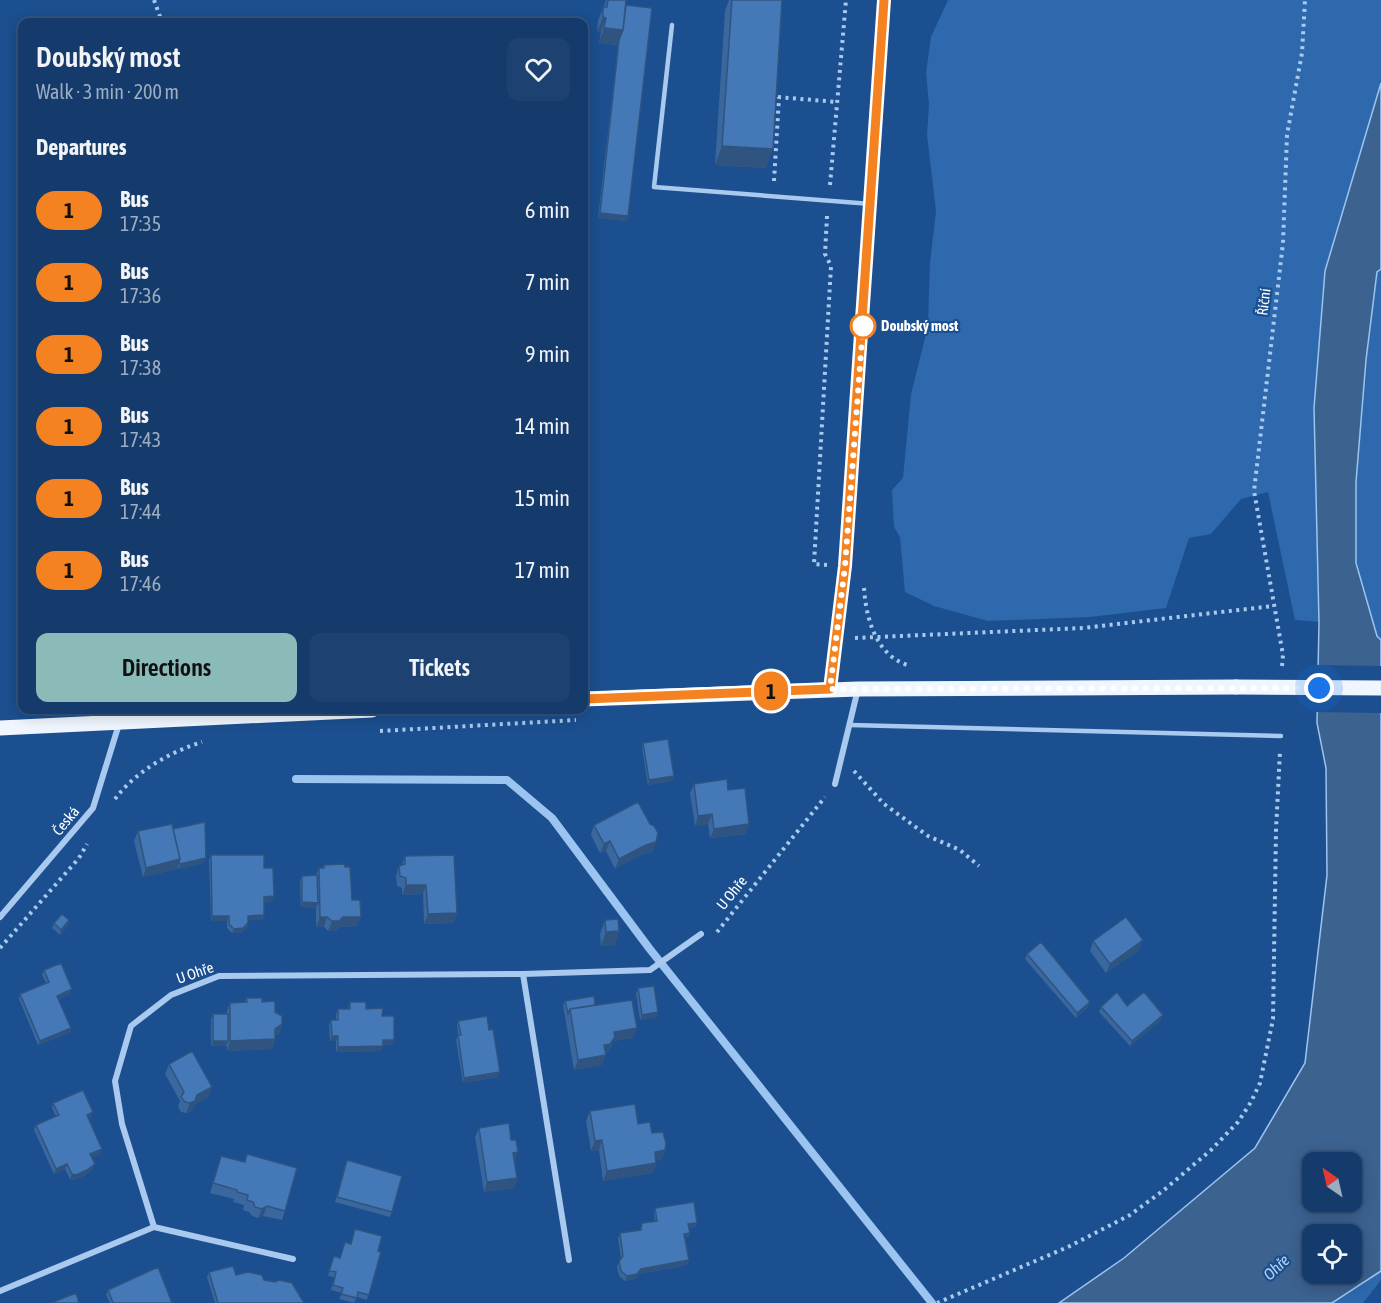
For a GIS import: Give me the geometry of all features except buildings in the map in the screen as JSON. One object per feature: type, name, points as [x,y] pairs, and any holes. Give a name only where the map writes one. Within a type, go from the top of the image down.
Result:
[{"type":"main road","points":[[588,699],[830,689],[1381,688]]},
{"type":"main road","points":[[0,728],[294,714]]},
{"type":"street","points":[[830,689],[845,566],[884,0]]},
{"type":"street","points":[[835,784],[858,689]]},
{"type":"street","name":"Česká","points":[[0,917],[93,808],[119,723]]},
{"type":"street","name":"U Ohře","points":[[154,1227],[122,1124],[115,1081],[131,1026],[171,994],[219,976],[523,974],[650,970],[701,934]]},
{"type":"street","points":[[523,974],[569,1260]]},
{"type":"street","points":[[0,1291],[154,1227],[293,1259]]},
{"type":"lane","points":[[672,25],[654,187],[871,204]]},
{"type":"lane","points":[[850,725],[1281,736]]},
{"type":"path","points":[[154,0],[161,18]]},
{"type":"path","points":[[845,566],[814,564],[831,267],[825,254],[828,200],[846,0]]},
{"type":"path","name":"Říční","points":[[876,637],[1083,628],[1273,606],[1254,491],[1283,243],[1287,135],[1302,53],[1305,0]]},
{"type":"path","points":[[771,97],[837,102]]},
{"type":"path","points":[[774,196],[779,97]]},
{"type":"path","points":[[376,732],[586,719]]},
{"type":"path","points":[[937,1303],[1068,1247],[1130,1215],[1211,1150],[1238,1122],[1251,1102],[1260,1083],[1273,1019],[1276,830],[1281,736]]},
{"type":"path","points":[[113,802],[126,787],[149,768],[184,747],[203,741]]},
{"type":"path","points":[[842,757],[884,804],[928,836],[960,850],[979,866]]},
{"type":"path","name":"U Ohře","points":[[701,934],[706,937],[716,933],[835,784]]},
{"type":"path","points":[[0,948],[79,858],[91,838]]},
{"type":"shaded area","points":[[948,0],[1381,0],[1381,83],[1325,271],[1314,408],[1319,622],[1295,620],[1268,492],[1241,499],[1211,534],[1189,538],[1166,608],[1090,617],[988,621],[934,606],[905,592],[900,537],[894,527],[892,490],[903,478],[911,394],[928,326],[930,263],[936,211],[927,135],[929,105],[926,73],[931,37]]},
{"type":"shaded area","points":[[1381,269],[1381,640],[1377,636],[1356,563],[1356,482],[1366,360],[1377,272]]},
{"type":"shaded area","points":[[1381,1271],[1381,1280],[1363,1303],[1332,1303],[1362,1284]]},
{"type":"water","name":"Ohře","points":[[1381,83],[1381,269],[1377,272],[1366,360],[1356,482],[1356,563],[1377,636],[1381,640],[1381,1271],[1362,1283],[1362,1224],[1302,1224],[1302,1284],[1361,1284],[1332,1303],[1059,1303],[1124,1258],[1255,1148],[1305,1063],[1327,875],[1326,768],[1317,723],[1319,622],[1314,408],[1325,271]]},
{"type":"pier","points":[[1314,665],[1381,666],[1381,713],[1314,712]]},
{"type":"waterway","points":[[296,779],[507,780],[552,818],[649,948],[932,1303]]},
{"type":"bus line","name":"1","points":[[588,699],[830,689],[845,566],[884,0]]},
{"type":"place","name":"Doubský most","points":[[863,326]]},
{"type":"route","points":[[863,326],[845,566],[830,689],[1319,688]]}]
